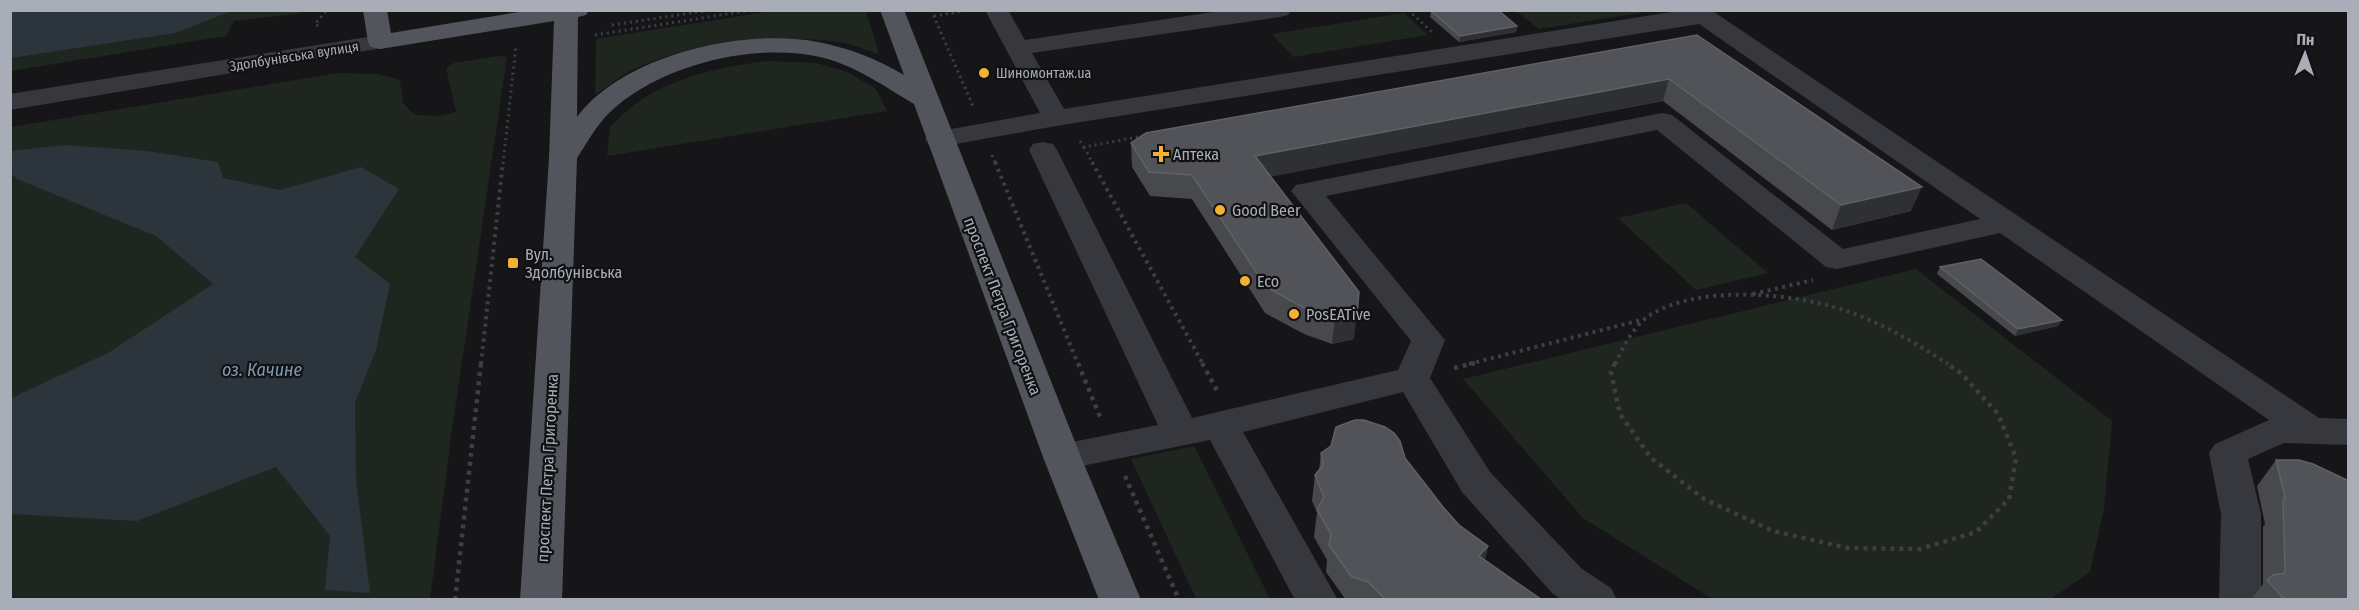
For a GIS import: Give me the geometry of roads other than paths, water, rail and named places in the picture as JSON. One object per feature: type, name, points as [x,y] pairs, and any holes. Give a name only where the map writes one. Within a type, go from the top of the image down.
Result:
[{"type":"main road","points":[[375,10],[380,42]]},
{"type":"main road","name":"проспект Петра Григоренка","points":[[892,10],[939,139],[1120,600]]},
{"type":"main road","name":"Здолбунівська вулиця","points":[[380,42],[570,11]]},
{"type":"main road","name":"проспект Петра Григоренка","points":[[541,600],[570,11]]},
{"type":"main road","points":[[563,158],[600,106],[639,79],[693,57],[730,50],[767,47],[815,49],[854,60],[886,73],[924,98]]},
{"type":"street","points":[[996,10],[1056,118]]},
{"type":"street","points":[[1017,48],[1280,10]]},
{"type":"street","points":[[939,139],[1699,13],[2308,429]]},
{"type":"street","name":"Здолбунівська вулиця","points":[[10,102],[380,42]]},
{"type":"street","points":[[1412,378],[1428,339],[1306,191],[1662,121],[1837,260],[2005,223]]},
{"type":"street","points":[[1042,150],[1180,432]]},
{"type":"street","points":[[1062,457],[1227,423],[1412,378]]},
{"type":"street","points":[[1412,378],[1476,482],[1567,581],[1596,600]]},
{"type":"street","points":[[1227,423],[1317,600]]},
{"type":"street","points":[[2240,600],[2241,514],[2228,453],[2280,430],[2308,429],[2349,432]]},
{"type":"water","points":[[234,10],[175,33],[11,58],[11,11]]},
{"type":"water","name":"оз. Качине","points":[[64,145],[147,151],[218,162],[223,178],[280,190],[361,167],[399,189],[355,257],[390,284],[376,350],[355,403],[356,480],[370,593],[325,590],[330,536],[276,467],[137,521],[11,514],[11,398],[108,353],[213,284],[156,236],[17,179],[11,173],[11,151]]},
{"type":"place","name":"Шиномонтаж.ua","points":[[984,73]]},
{"type":"place","name":"Аптека","points":[[1161,154]]},
{"type":"place","name":"Good Beer","points":[[1220,210]]},
{"type":"place","name":"Вул. Здолбунівська","points":[[513,263]]},
{"type":"place","name":"Eco","points":[[1245,281]]},
{"type":"place","name":"PosEATive","points":[[1294,314]]}]
